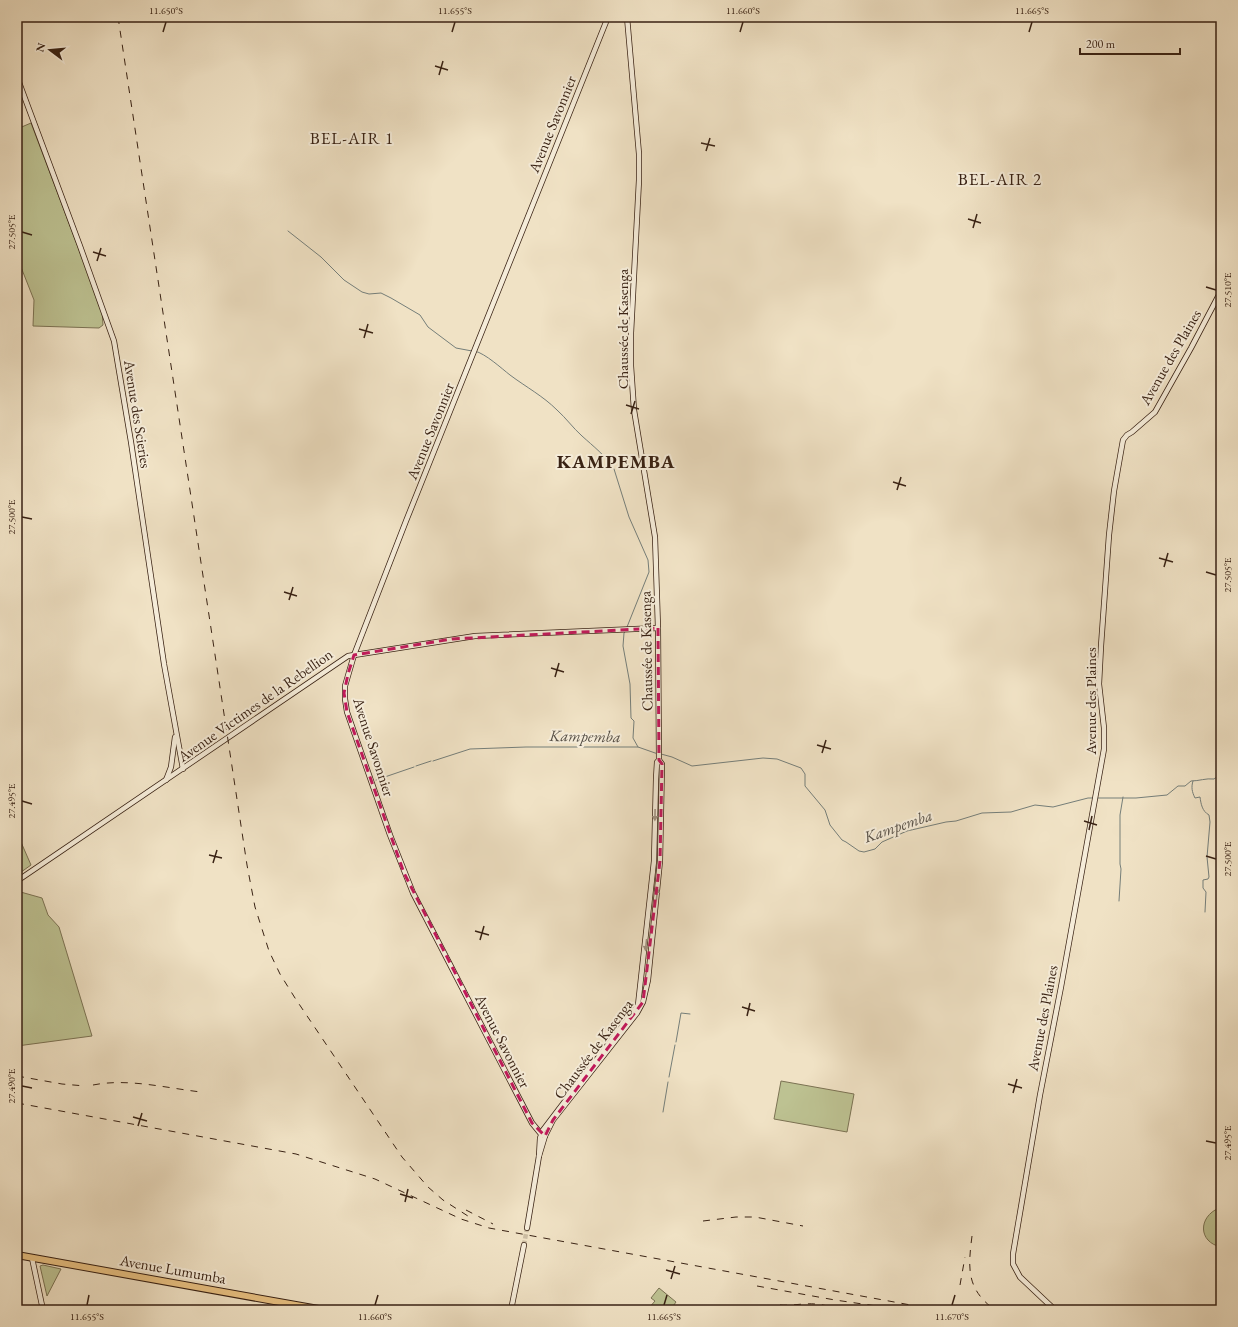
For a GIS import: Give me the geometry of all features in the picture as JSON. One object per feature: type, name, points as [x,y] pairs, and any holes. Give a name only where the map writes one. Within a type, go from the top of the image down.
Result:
[{"type":"highway","name":"Avenue Lumumba","points":[[17,1255],[324,1310]]},
{"type":"street","name":"Avenue Savonnier","points":[[543,1135],[532,1123],[404,873],[345,705],[345,686],[354,654],[608,17]]},
{"type":"street","name":"Chaussée de Kasenga","points":[[527,1228],[538,1156],[543,1135],[550,1118],[638,1005],[654,861],[656,779],[657,762],[659,759],[658,628],[654,531],[634,410],[631,366],[631,319],[639,180],[627,17]]},
{"type":"street","name":"Avenue des Scieries","points":[[17,77],[114,341],[175,729],[183,769]]},
{"type":"street","name":"Avenue des Plaines","points":[[1055,1310],[1020,1277],[1013,1264],[1013,1254],[1040,1095],[1105,743],[1100,684],[1109,535],[1123,442],[1125,436],[1132,432],[1155,412],[1221,291]]},
{"type":"street","name":"Avenue Victimes de la Rebellion","points":[[17,881],[166,781],[345,657],[354,654],[475,636],[658,628]]},
{"type":"street","points":[[166,781],[172,761],[175,729]]},
{"type":"street","name":"Chaussée de Kasenga","points":[[543,1135],[644,1002],[648,980],[660,861],[662,764],[659,759]]},
{"type":"street","points":[[654,861],[660,861]]},
{"type":"street","points":[[511,1309],[524,1245]]},
{"type":"street","points":[[32,1258],[43,1310]]},
{"type":"highlighted area","points":[[658,628],[659,760],[662,764],[660,861],[643,1002],[553,1120],[545,1136],[532,1123],[404,873],[347,712],[344,693],[348,674],[354,655],[452,639]]},
{"type":"green space","points":[[31,123],[102,310],[103,325],[99,328],[33,326],[34,300],[17,257],[17,129]]},
{"type":"green space","points":[[17,833],[31,865],[17,875]]},
{"type":"green space","points":[[17,891],[42,898],[48,915],[59,927],[92,1036],[17,1046]]},
{"type":"green space","points":[[781,1081],[854,1094],[847,1132],[774,1119]]},
{"type":"green space","points":[[1221,1208],[1221,1247],[1208,1240],[1204,1229],[1204,1223],[1207,1217]]},
{"type":"green space","points":[[43,1265],[61,1269],[47,1296],[40,1266]]},
{"type":"green space","points":[[659,1288],[676,1302],[671,1309],[673,1310],[648,1309],[655,1301],[651,1298]]},
{"type":"waterway","points":[[17,112],[21,116]]},
{"type":"waterway","points":[[288,231],[321,257],[344,280],[362,292],[369,294],[381,293],[391,298],[420,315],[428,327],[456,348],[472,351]]},
{"type":"waterway","points":[[475,351],[489,358],[552,405],[603,455],[614,469],[629,517],[648,560],[649,572],[627,627]]},
{"type":"waterway","points":[[626,630],[624,633],[623,646],[630,684],[631,718],[634,721],[633,738],[638,747]]},
{"type":"waterway","name":"Kampemba","points":[[433,761],[470,749],[526,747],[638,747],[658,754]]},
{"type":"waterway","name":"Kampemba","points":[[661,754],[692,766],[763,758],[777,759],[801,768],[805,774],[805,786],[825,810],[830,825],[842,840],[859,851],[864,852],[875,849],[882,842],[907,831],[956,821],[982,813],[1011,812],[1035,805],[1053,807],[1093,798]]},
{"type":"waterway","name":"Kampemba","points":[[416,766],[431,761]]},
{"type":"waterway","name":"Kampemba","points":[[376,780],[414,767]]},
{"type":"waterway","name":"Kampemba","points":[[1097,798],[1136,798],[1167,795],[1178,786],[1185,786],[1191,781],[1214,779],[1221,774]]},
{"type":"waterway","points":[[1193,781],[1192,787],[1194,796],[1195,798],[1200,797],[1202,807],[1209,815],[1210,822],[1207,857],[1209,877],[1208,879],[1203,880],[1203,888],[1206,892],[1205,912]]},
{"type":"waterway","points":[[1119,901],[1121,869],[1120,815],[1123,797]]},
{"type":"waterway","points":[[676,1042],[681,1013],[690,1014]]},
{"type":"waterway","points":[[669,1077],[675,1045]]},
{"type":"waterway","points":[[663,1112],[668,1082]]},
{"type":"tunnel","points":[[524,1245],[527,1228]]},
{"type":"railway","points":[[118,17],[247,865],[255,907],[269,951],[280,974],[402,1157],[428,1187],[443,1200],[471,1218]]},
{"type":"railway","points":[[17,1076],[62,1084],[85,1086]]},
{"type":"railway","points":[[93,1085],[106,1083],[133,1083],[201,1092]]},
{"type":"railway","points":[[17,1103],[296,1154],[375,1179],[461,1219],[489,1228],[938,1310]]},
{"type":"railway","points":[[466,1210],[493,1224]]},
{"type":"railway","points":[[703,1221],[736,1217],[755,1217],[803,1226]]},
{"type":"railway","points":[[972,1236],[970,1258],[971,1277],[979,1294],[995,1310]]},
{"type":"railway","points":[[960,1285],[965,1257]]},
{"type":"railway","points":[[757,1286],[835,1300],[904,1310]]},
{"type":"railway","points":[[780,1305],[815,1304],[848,1310]]},
{"type":"railway","points":[[934,1306],[955,1310]]},
{"type":"district","name":"BEL-AIR 1","points":[[352,138]]},
{"type":"district","name":"BEL-AIR 2","points":[[1000,179]]},
{"type":"district","name":"KAMPEMBA","points":[[616,461]]}]
